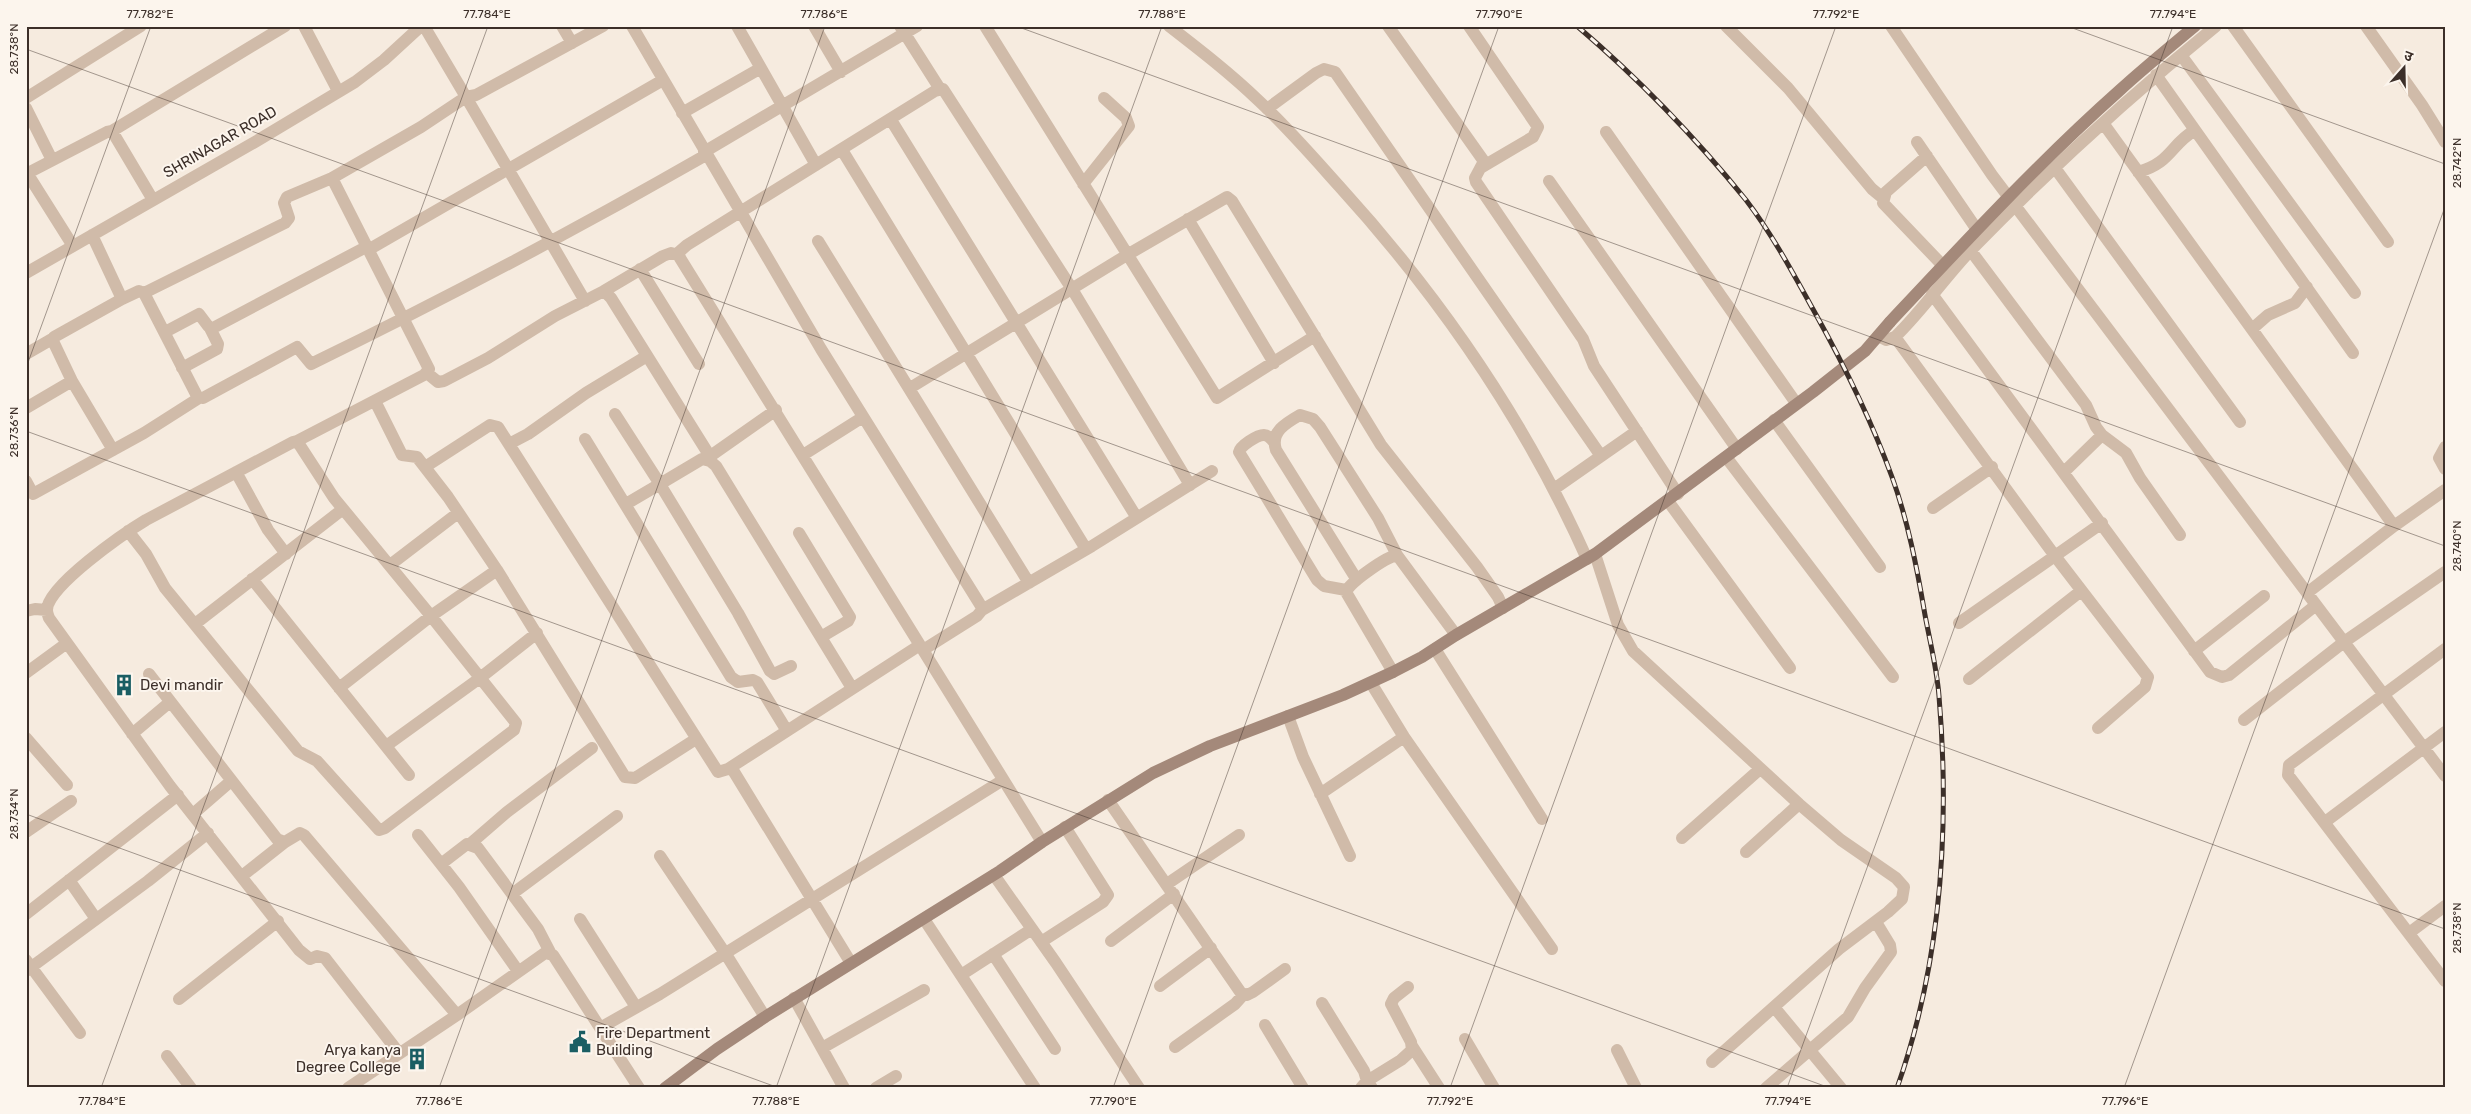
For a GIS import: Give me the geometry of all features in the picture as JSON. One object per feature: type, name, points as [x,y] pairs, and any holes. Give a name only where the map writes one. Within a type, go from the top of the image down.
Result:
[{"type":"main road","points":[[665,1088],[716,1049],[794,998],[994,875],[1065,827],[1153,773],[1210,746],[1371,683],[1435,649],[1456,634],[1591,556],[1673,497],[1865,351],[1890,322],[1995,212],[2081,126],[2195,26]]},
{"type":"street","points":[[26,98],[141,26]]},
{"type":"street","points":[[72,246],[27,174],[106,132],[112,131],[285,26]]},
{"type":"street","points":[[304,26],[338,91]]},
{"type":"street","points":[[422,26],[466,97],[507,170],[585,300]]},
{"type":"street","name":"SHRINAGAR ROAD","points":[[26,273],[255,142],[370,72],[422,26]]},
{"type":"street","points":[[562,26],[572,43]]},
{"type":"street","points":[[26,354],[61,332],[122,299],[139,291],[144,292],[285,223],[290,218],[284,202],[288,197],[332,178],[421,127],[466,97],[476,94],[603,26]]},
{"type":"street","points":[[632,26],[739,213],[982,610]]},
{"type":"street","points":[[736,26],[784,106],[816,165]]},
{"type":"street","points":[[814,26],[841,72]]},
{"type":"street","points":[[26,481],[30,496],[113,450],[199,398],[297,346],[311,364],[405,318],[550,242],[841,72],[902,30],[917,26]]},
{"type":"street","points":[[985,26],[1217,399],[1315,336]]},
{"type":"street","points":[[1169,26],[1221,68],[1267,109],[1386,238],[1420,281],[1501,398],[1554,489],[1591,556],[1618,625],[1628,644],[1659,677],[1760,770],[1841,840],[1901,883],[1904,894],[1902,899],[1876,922],[1840,949],[1712,1062]]},
{"type":"street","points":[[1388,26],[1483,160],[1482,167],[1475,178],[1476,182],[1583,339],[1594,366],[1637,431],[1673,497],[1790,668]]},
{"type":"street","points":[[1469,26],[1538,127],[1533,137],[1482,167]]},
{"type":"street","points":[[1726,26],[1788,88],[1872,189],[1883,198],[1887,209],[1950,273]]},
{"type":"street","points":[[1891,26],[1992,175],[2445,776]]},
{"type":"street","points":[[1878,336],[1886,340],[1895,337],[1950,273],[2016,205],[2156,75],[2216,26]]},
{"type":"street","points":[[2233,26],[2388,242]]},
{"type":"street","points":[[2366,26],[2422,104],[2445,142]]},
{"type":"street","points":[[902,30],[940,89],[947,92],[1072,289],[1190,485]]},
{"type":"street","points":[[2181,55],[2355,293]]},
{"type":"street","points":[[682,113],[762,68]]},
{"type":"street","points":[[1267,109],[1316,73],[1330,69],[1334,72],[1601,456]]},
{"type":"street","points":[[2156,75],[2353,353]]},
{"type":"street","points":[[210,328],[367,248],[663,80]]},
{"type":"street","points":[[679,255],[682,248],[940,89]]},
{"type":"street","points":[[1083,184],[1129,126],[1126,118],[1104,98]]},
{"type":"street","points":[[26,108],[52,160]]},
{"type":"street","points":[[891,120],[1138,518]]},
{"type":"street","points":[[2103,123],[2394,526]]},
{"type":"street","points":[[2138,172],[2158,165],[2184,136],[2195,130]]},
{"type":"street","points":[[112,131],[153,200]]},
{"type":"street","points":[[1606,132],[1796,403]]},
{"type":"street","points":[[1917,142],[1983,238]]},
{"type":"street","points":[[842,150],[1086,549]]},
{"type":"street","points":[[1883,198],[1886,192],[1927,156]]},
{"type":"street","points":[[2055,168],[2240,422]]},
{"type":"street","points":[[332,178],[429,366],[427,373],[236,472],[128,531],[105,546],[81,567],[50,602],[47,610],[49,618],[132,734],[242,876],[307,957],[317,956],[325,958],[399,1053]]},
{"type":"street","points":[[1549,181],[1737,449]]},
{"type":"street","points":[[910,388],[1127,255],[1223,198],[1227,198],[1232,201],[1381,445],[1476,567],[1498,597],[1503,608]]},
{"type":"street","points":[[1188,219],[1274,363]]},
{"type":"street","points":[[92,235],[122,299]]},
{"type":"street","points":[[818,241],[1029,583]]},
{"type":"street","points":[[1971,251],[2086,405],[2096,427],[2102,435],[2126,454],[2140,478],[2180,535]]},
{"type":"street","points":[[427,373],[438,382],[444,381],[488,358],[555,316],[604,291],[640,269],[671,253],[679,255],[1042,842]]},
{"type":"street","points":[[640,269],[700,364]]},
{"type":"street","points":[[2252,329],[2268,315],[2295,303],[2307,287]]},
{"type":"street","points":[[604,291],[611,298],[852,688]]},
{"type":"street","points":[[144,292],[199,398]]},
{"type":"street","points":[[1932,294],[2210,672],[2222,677],[2229,675],[2316,605]]},
{"type":"street","points":[[165,332],[200,314],[218,344],[217,349],[182,368]]},
{"type":"street","points":[[1895,337],[2081,591],[2148,677],[2145,687],[2098,728]]},
{"type":"street","points":[[52,339],[72,381],[113,450]]},
{"type":"street","points":[[509,444],[528,434],[593,388],[647,356]]},
{"type":"street","points":[[26,408],[72,381]]},
{"type":"street","points":[[374,401],[402,454],[415,456],[425,467],[497,570],[625,777],[635,778],[696,739]]},
{"type":"street","points":[[626,504],[659,482],[665,481],[702,459],[710,459],[776,410]]},
{"type":"street","points":[[615,414],[659,482],[770,670],[774,674],[790,666]]},
{"type":"street","points":[[1274,442],[1279,429],[1300,415],[1307,415],[1313,419],[1375,512],[1397,555],[1456,634]]},
{"type":"street","points":[[803,455],[863,417]]},
{"type":"street","points":[[1774,420],[1880,567]]},
{"type":"street","points":[[425,467],[490,425],[498,427],[718,772],[731,767],[852,688],[977,616],[982,610],[1138,518],[1212,471]]},
{"type":"street","points":[[1554,489],[1637,431]]},
{"type":"street","points":[[1357,580],[1276,450],[1274,442],[1268,436],[1261,435],[1242,446],[1239,452],[1317,580],[1330,588],[1346,590],[1389,557],[1397,555]]},
{"type":"street","points":[[2064,472],[2102,435]]},
{"type":"street","points":[[585,439],[731,677],[738,682],[752,680],[756,682],[788,731]]},
{"type":"street","points":[[128,531],[146,554],[165,588],[298,751],[317,761],[379,830],[385,828],[515,728],[514,720],[324,485],[300,444],[296,441]]},
{"type":"street","points":[[2445,447],[2439,458],[2445,469]]},
{"type":"street","points":[[1726,457],[1893,677]]},
{"type":"street","points":[[1933,508],[1992,467]]},
{"type":"street","points":[[236,472],[268,530],[286,554]]},
{"type":"street","points":[[2308,593],[2394,526],[2445,490]]},
{"type":"street","points":[[196,624],[343,509]]},
{"type":"street","points":[[390,565],[458,513]]},
{"type":"street","points":[[1959,623],[2102,523]]},
{"type":"street","points":[[799,532],[850,617],[848,621],[821,637]]},
{"type":"street","points":[[339,688],[431,616],[497,570]]},
{"type":"street","points":[[2244,720],[2344,642],[2445,572]]},
{"type":"street","points":[[252,580],[408,775]]},
{"type":"street","points":[[1346,590],[1348,599],[1393,672]]},
{"type":"street","points":[[1969,679],[2081,591]]},
{"type":"street","points":[[2194,651],[2264,596]]},
{"type":"street","points":[[26,611],[35,609],[47,610]]},
{"type":"street","points":[[386,746],[480,678],[537,633]]},
{"type":"street","points":[[26,673],[67,643]]},
{"type":"street","points":[[1435,649],[1542,819]]},
{"type":"street","points":[[2445,649],[2289,765],[2288,774],[2445,981]]},
{"type":"street","points":[[149,674],[231,781],[278,839],[285,842]]},
{"type":"street","points":[[1371,683],[1404,736],[1552,949]]},
{"type":"street","points":[[132,734],[170,702]]},
{"type":"street","points":[[1288,716],[1320,794],[1350,856]]},
{"type":"street","points":[[2325,822],[2445,732]]},
{"type":"street","points":[[1320,794],[1404,736]]},
{"type":"street","points":[[26,738],[67,785]]},
{"type":"street","points":[[441,864],[470,844],[507,812],[592,748]]},
{"type":"street","points":[[731,767],[851,963]]},
{"type":"street","points":[[1682,838],[1760,770]]},
{"type":"street","points":[[600,1028],[725,953],[1003,780]]},
{"type":"street","points":[[193,814],[231,781]]},
{"type":"street","points":[[26,914],[178,795]]},
{"type":"street","points":[[1108,800],[1244,994]]},
{"type":"street","points":[[26,832],[71,801]]},
{"type":"street","points":[[1746,852],[1799,804]]},
{"type":"street","points":[[512,894],[618,816]]},
{"type":"street","points":[[1041,942],[1102,902],[1108,895],[1065,827]]},
{"type":"street","points":[[242,876],[300,832],[457,1015]]},
{"type":"street","points":[[80,1033],[28,966],[148,881],[208,833]]},
{"type":"street","points":[[418,835],[518,971]]},
{"type":"street","points":[[1111,942],[1171,889],[1239,835]]},
{"type":"street","points":[[470,844],[478,848],[547,942],[551,954],[639,1088]]},
{"type":"street","points":[[660,856],[765,1017]]},
{"type":"street","points":[[994,875],[1139,1088]]},
{"type":"street","points":[[69,880],[96,919]]},
{"type":"street","points":[[2409,933],[2445,906]]},
{"type":"street","points":[[924,918],[1032,1087]]},
{"type":"street","points":[[580,920],[636,1007]]},
{"type":"street","points":[[179,1000],[278,921]]},
{"type":"street","points":[[1766,1088],[1848,1017],[1865,988],[1891,952],[1890,945],[1876,922]]},
{"type":"street","points":[[961,975],[1032,929]]},
{"type":"street","points":[[1160,986],[1211,948]]},
{"type":"street","points":[[348,1088],[457,1015],[540,954],[551,954]]},
{"type":"street","points":[[993,954],[1055,1049]]},
{"type":"street","points":[[1175,1047],[1234,1004],[1244,994],[1253,992],[1285,969]]},
{"type":"street","points":[[1408,987],[1394,998],[1391,1004],[1412,1046],[1439,1088]]},
{"type":"street","points":[[822,1048],[924,990]]},
{"type":"street","points":[[794,998],[844,1088]]},
{"type":"street","points":[[1322,1004],[1364,1071],[1366,1086],[1409,1054],[1412,1046]]},
{"type":"street","points":[[1774,1007],[1841,1088]]},
{"type":"street","points":[[1265,1025],[1303,1088]]},
{"type":"street","points":[[1465,1039],[1494,1088]]},
{"type":"street","points":[[1617,1050],[1636,1088]]},
{"type":"street","points":[[167,1056],[191,1088]]},
{"type":"street","points":[[876,1088],[896,1076]]},
{"type":"railway","points":[[1577,26],[1644,88],[1686,131],[1746,200],[1765,226],[1806,297],[1856,392],[1884,455],[1903,511],[1937,676],[1942,745],[1943,795],[1939,895],[1933,944],[1924,993],[1912,1041],[1897,1088]]},
{"type":"place","name":"Devi mandir","points":[[124,685]]},
{"type":"place","name":"Fire Department Building","points":[[580,1042]]},
{"type":"place","name":"Arya kanya Degree College","points":[[417,1059]]}]
